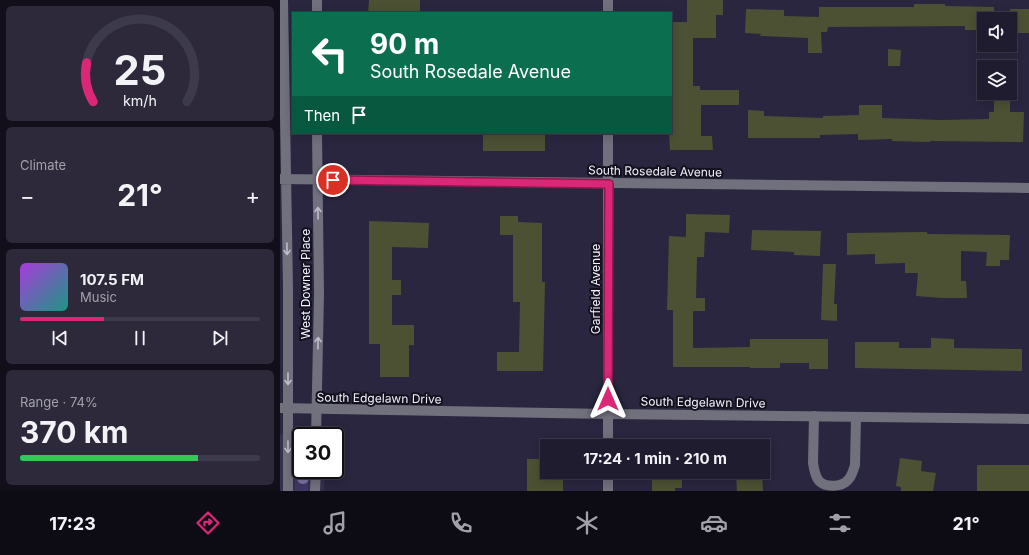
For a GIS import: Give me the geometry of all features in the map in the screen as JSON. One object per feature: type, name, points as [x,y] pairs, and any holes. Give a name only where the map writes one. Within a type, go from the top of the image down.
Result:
[{"type":"street","name":"West Downer Place","points":[[283,0],[283,179],[288,288],[284,408],[288,491]]},
{"type":"street","points":[[317,0],[317,12]]},
{"type":"street","points":[[608,0],[608,12]]},
{"type":"street","name":"West Downer Place","points":[[316,427],[319,294],[318,134]]},
{"type":"street","name":"Garfield Avenue","points":[[608,134],[608,439]]},
{"type":"street","name":"South Rosedale Avenue","points":[[283,179],[1029,188]]},
{"type":"street","name":"South Edgelawn Drive","points":[[284,408],[317,410],[1029,419]]},
{"type":"street","points":[[814,416],[814,471],[820,482],[831,486],[845,483],[850,479],[853,473],[856,417]]},
{"type":"street","points":[[316,479],[316,491]]},
{"type":"street","points":[[608,479],[608,491]]},
{"type":"shaded area","points":[[280,434],[292,435],[292,479],[325,479],[324,491],[280,491]]},
{"type":"shaded area","points":[[295,479],[308,479],[308,491],[295,491]]},
{"type":"building","points":[[369,0],[420,0],[420,12],[368,12]]},
{"type":"building","points":[[687,0],[723,0],[723,15],[716,15],[716,38],[693,38],[693,86],[700,86],[700,90],[739,90],[739,105],[701,105],[701,136],[712,136],[713,150],[670,150],[669,134],[672,134],[672,22],[687,22]]},
{"type":"building","points":[[914,4],[945,4],[945,6],[994,7],[994,12],[977,12],[977,30],[965,30],[965,26],[828,27],[827,32],[821,32],[822,53],[808,53],[808,38],[760,36],[761,34],[745,33],[746,9],[784,10],[784,16],[819,17],[819,7],[914,7]]},
{"type":"building","points":[[1010,9],[1029,9],[1029,33],[1017,33],[1017,12],[1010,12]]},
{"type":"building","points":[[888,49],[901,50],[900,66],[888,66]]},
{"type":"building","points":[[994,100],[1010,100],[1010,112],[1024,112],[1023,142],[930,142],[892,141],[892,139],[858,140],[858,134],[820,135],[820,138],[748,138],[748,110],[764,111],[764,116],[823,118],[823,116],[859,115],[859,105],[882,105],[882,118],[942,120],[989,119],[989,112],[994,112]]},
{"type":"building","points":[[483,134],[545,134],[545,151],[483,151]]},
{"type":"building","points":[[686,214],[730,215],[729,233],[705,232],[704,257],[697,257],[696,298],[705,298],[705,311],[693,311],[693,348],[750,347],[750,339],[828,339],[828,369],[809,369],[809,363],[780,363],[780,368],[673,367],[673,310],[667,310],[669,236],[686,237]]},
{"type":"building","points":[[500,216],[518,216],[518,222],[542,223],[542,282],[545,282],[543,371],[497,371],[497,352],[519,352],[520,302],[513,302],[513,235],[500,235]]},
{"type":"building","points":[[369,221],[429,223],[428,248],[392,247],[392,280],[401,280],[401,295],[392,295],[392,325],[414,325],[414,345],[409,345],[409,377],[380,377],[380,344],[369,344]]},
{"type":"building","points":[[752,230],[821,231],[820,256],[794,255],[794,252],[751,250]]},
{"type":"building","points":[[927,232],[927,234],[1010,235],[1009,260],[1000,260],[1000,266],[986,266],[987,252],[961,251],[961,281],[966,281],[967,298],[942,298],[916,296],[918,273],[905,273],[905,263],[875,264],[875,254],[847,255],[847,233]]},
{"type":"building","points":[[823,264],[836,264],[834,304],[837,304],[837,321],[821,320]]},
{"type":"building","points":[[931,338],[954,339],[954,348],[1022,349],[1022,371],[855,368],[855,342],[899,342],[899,348],[931,348]]},
{"type":"building","points":[[900,458],[922,461],[921,471],[936,473],[933,491],[901,491],[901,487],[896,486]]},
{"type":"building","points":[[527,459],[540,459],[540,479],[563,479],[563,491],[527,491]]},
{"type":"building","points":[[977,465],[1029,465],[1029,491],[977,491]]},
{"type":"building","points":[[652,479],[682,479],[682,488],[675,488],[675,491],[652,491]]},
{"type":"building","points":[[736,479],[762,479],[763,491],[737,491]]},
{"type":"route","points":[[333,180],[609,184],[608,399]]}]
